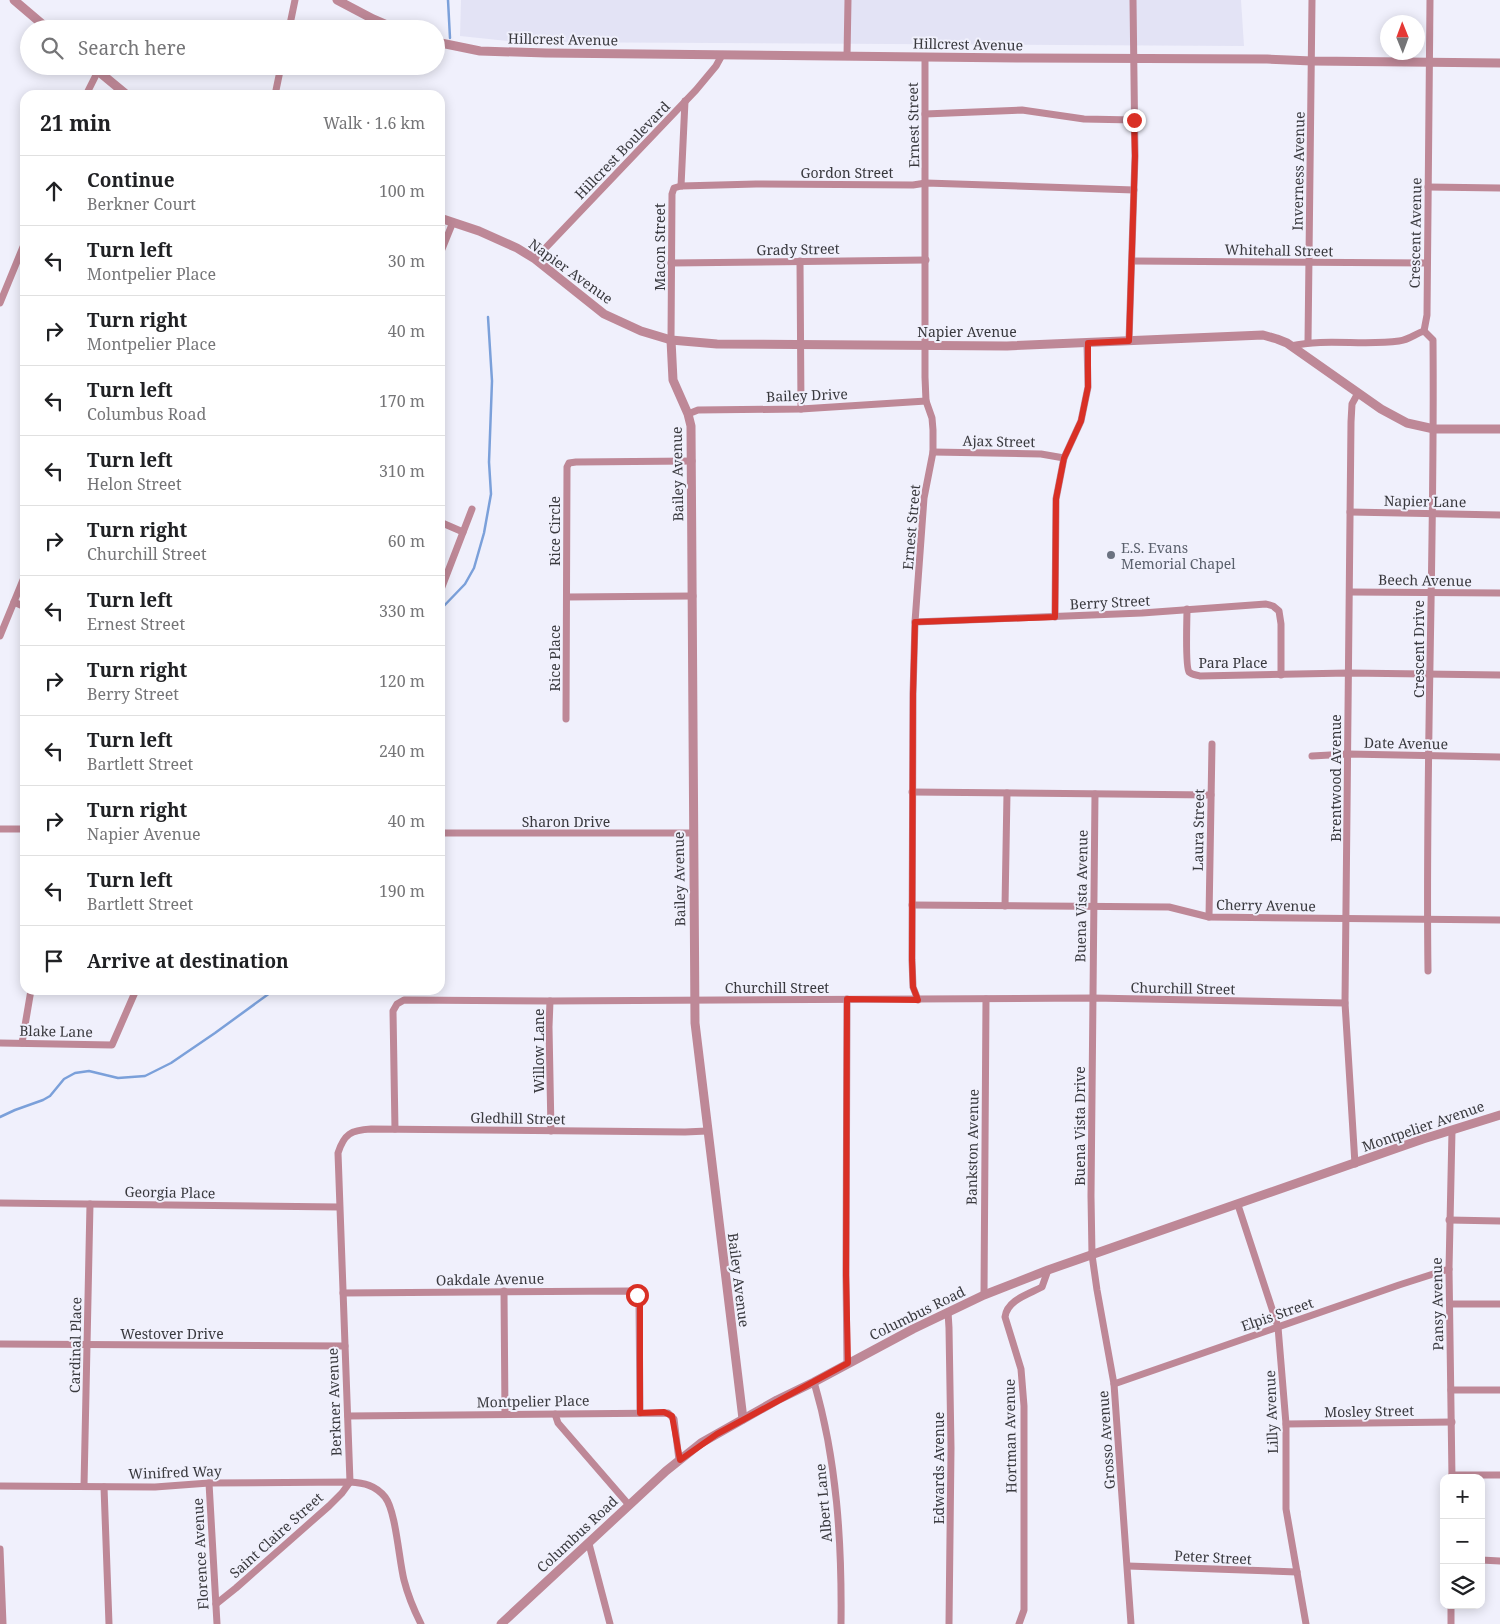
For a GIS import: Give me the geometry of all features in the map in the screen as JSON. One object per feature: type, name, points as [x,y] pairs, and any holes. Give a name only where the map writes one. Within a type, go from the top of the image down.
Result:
[{"type":"street","points":[[14,0],[37,20]]},
{"type":"street","points":[[291,20],[295,0]]},
{"type":"street","points":[[847,56],[848,0]]},
{"type":"street","points":[[1129,341],[1134,190],[1133,0]]},
{"type":"street","name":"Inverness Avenue","points":[[1308,342],[1312,0]]},
{"type":"street","name":"Crescent Avenue","points":[[1424,331],[1427,315],[1430,0]]},
{"type":"street","points":[[341,1],[378,20]]},
{"type":"street","name":"Hillcrest Avenue","points":[[445,44],[501,52],[1500,63]]},
{"type":"street","name":"Hillcrest Boulevard","points":[[535,259],[685,101],[716,66],[722,54]]},
{"type":"street","name":"Ernest Street","points":[[918,1000],[913,987],[913,694],[915,622],[923,505],[933,452],[932,418],[926,401],[925,369],[925,57]]},
{"type":"street","points":[[88,90],[93,75]]},
{"type":"street","points":[[102,75],[121,90]]},
{"type":"street","points":[[276,90],[279,75]]},
{"type":"street","name":"Macon Street","points":[[671,340],[672,194],[674,188],[681,186],[685,101]]},
{"type":"street","points":[[925,114],[1022,110],[1084,119],[1134,120]]},
{"type":"street","name":"Gordon Street","points":[[681,186],[756,184],[913,185],[926,183],[1134,190]]},
{"type":"street","points":[[1428,187],[1500,188]]},
{"type":"street","name":"Napier Avenue","points":[[445,220],[486,234],[517,248],[535,259],[604,314],[641,331],[671,340],[710,344],[1007,346],[1254,335],[1278,339],[1291,346],[1358,393],[1407,423],[1434,428],[1500,429]]},
{"type":"street","points":[[445,242],[453,222]]},
{"type":"street","points":[[0,303],[20,254]]},
{"type":"street","name":"Grady Street","points":[[671,263],[926,260]]},
{"type":"street","points":[[800,261],[801,409]]},
{"type":"street","name":"Whitehall Street","points":[[1132,261],[1427,263]]},
{"type":"street","points":[[1291,346],[1308,342],[1392,342],[1408,339],[1424,331]]},
{"type":"street","name":"Crescent Drive","points":[[1424,331],[1433,340],[1434,428],[1427,919],[1428,971]]},
{"type":"street","name":"Bailey Avenue","points":[[671,340],[673,380],[688,414],[691,426],[693,596],[692,833],[695,1023],[743,1419]]},
{"type":"street","points":[[1055,617],[1056,499],[1064,458],[1081,421],[1088,387],[1088,343]]},
{"type":"street","name":"Brentwood Avenue","points":[[1355,1164],[1345,1003],[1352,408],[1358,393]]},
{"type":"street","name":"Bailey Drive","points":[[688,414],[698,410],[801,409],[926,401]]},
{"type":"street","name":"Ajax Street","points":[[933,452],[1041,454],[1064,458]]},
{"type":"street","name":"Rice Circle","points":[[568,597],[567,479],[570,463],[692,461]]},
{"type":"street","points":[[445,580],[472,509]]},
{"type":"street","name":"Napier Lane","points":[[1350,512],[1500,514]]},
{"type":"street","points":[[445,524],[464,532]]},
{"type":"street","points":[[0,636],[20,587]]},
{"type":"street","name":"Beech Avenue","points":[[1350,592],[1500,593]]},
{"type":"street","points":[[568,597],[693,596]]},
{"type":"street","name":"Rice Place","points":[[566,719],[568,597]]},
{"type":"street","points":[[14,602],[20,605]]},
{"type":"street","name":"Berry Street","points":[[915,622],[1142,613],[1266,604],[1279,611],[1281,624],[1281,675]]},
{"type":"street","name":"Para Place","points":[[1187,609],[1187,662],[1188,671],[1191,674],[1200,676],[1281,675]]},
{"type":"street","points":[[1281,675],[1349,673],[1500,675]]},
{"type":"street","name":"Laura Street","points":[[1209,917],[1212,744]]},
{"type":"street","name":"Date Avenue","points":[[1312,756],[1348,754],[1500,756]]},
{"type":"street","points":[[912,792],[1211,795]]},
{"type":"street","points":[[1005,906],[1007,793]]},
{"type":"street","name":"Buena Vista Avenue","points":[[1092,998],[1094,794]]},
{"type":"street","points":[[0,828],[20,829]]},
{"type":"street","name":"Sharon Drive","points":[[445,833],[692,833]]},
{"type":"street","name":"Cherry Avenue","points":[[912,905],[1168,907],[1209,917],[1500,920]]},
{"type":"street","points":[[22,1043],[30,995]]},
{"type":"street","name":"Blake Lane","points":[[0,1043],[112,1045],[134,995]]},
{"type":"street","name":"Churchill Street","points":[[394,1129],[393,1011],[397,1004],[404,1000],[1092,998],[1345,1003]]},
{"type":"street","name":"Buena Vista Drive","points":[[1092,998],[1092,1255]]},
{"type":"street","points":[[847,999],[846,1275],[848,1363]]},
{"type":"street","name":"Bankston Avenue","points":[[984,1295],[986,999]]},
{"type":"street","name":"Willow Lane","points":[[550,1001],[551,1130]]},
{"type":"street","name":"Montpelier Avenue","points":[[1355,1164],[1500,1114]]},
{"type":"street","name":"Gledhill Street","points":[[339,1150],[341,1142],[353,1132],[371,1129],[707,1131]]},
{"type":"street","name":"Pansy Avenue","points":[[1452,1131],[1449,1220],[1452,1474]]},
{"type":"street","name":"Berkner Avenue","points":[[339,1150],[350,1482]]},
{"type":"street","name":"Columbus Road","points":[[501,1624],[680,1460],[701,1443],[743,1419],[848,1363],[984,1295],[1048,1270],[1355,1164]]},
{"type":"street","name":"Georgia Place","points":[[0,1203],[340,1207]]},
{"type":"street","name":"Cardinal Place","points":[[84,1486],[90,1204]]},
{"type":"street","name":"Lilly Avenue","points":[[1238,1204],[1278,1327],[1286,1424],[1286,1509],[1306,1624]]},
{"type":"street","points":[[1449,1220],[1500,1221]]},
{"type":"street","name":"Grosso Avenue","points":[[1092,1255],[1114,1384],[1131,1624]]},
{"type":"street","name":"Elpis Street","points":[[1114,1384],[1449,1269]]},
{"type":"street","name":"Hortman Avenue","points":[[1019,1624],[1024,1610],[1024,1406],[1022,1369],[1005,1317],[1006,1310],[1010,1305],[1042,1287],[1048,1270]]},
{"type":"street","points":[[504,1291],[505,1414]]},
{"type":"street","name":"Oakdale Avenue","points":[[343,1293],[627,1291],[637,1295],[640,1301],[640,1413]]},
{"type":"street","points":[[1450,1304],[1500,1304]]},
{"type":"street","name":"Edwards Avenue","points":[[948,1312],[951,1448],[949,1624]]},
{"type":"street","name":"Westover Drive","points":[[0,1344],[345,1346]]},
{"type":"street","name":"Albert Lane","points":[[814,1382],[822,1406],[832,1464],[839,1534],[841,1624]]},
{"type":"street","points":[[1452,1390],[1500,1390]]},
{"type":"street","name":"Montpelier Place","points":[[348,1416],[664,1412],[672,1416],[680,1460]]},
{"type":"street","points":[[555,1414],[558,1423],[629,1505]]},
{"type":"street","name":"Mosley Street","points":[[1286,1424],[1452,1422]]},
{"type":"street","points":[[1485,1475],[1500,1475]]},
{"type":"street","points":[[350,1482],[370,1485],[378,1490],[388,1503],[408,1595],[421,1624]]},
{"type":"street","name":"Winifred Way","points":[[0,1486],[155,1487],[209,1483],[350,1482]]},
{"type":"street","name":"Saint Claire Street","points":[[216,1604],[329,1506],[350,1482]]},
{"type":"street","name":"Florence Avenue","points":[[209,1483],[216,1624]]},
{"type":"street","points":[[104,1487],[109,1624]]},
{"type":"street","points":[[589,1544],[610,1624]]},
{"type":"street","points":[[0,1549],[3,1624]]},
{"type":"street","points":[[1485,1560],[1500,1561]]},
{"type":"street","name":"Peter Street","points":[[1128,1566],[1297,1572]]},
{"type":"street","points":[[1451,1609],[1451,1624]]},
{"type":"shaded area","points":[[461,0],[1241,0],[1244,46],[518,42],[460,36]]},
{"type":"waterway","points":[[448,0],[450,38]]},
{"type":"waterway","points":[[445,605],[465,584],[474,568],[484,533],[491,494],[489,462],[492,381],[488,317]]},
{"type":"waterway","points":[[0,1117],[50,1096],[64,1079],[75,1073],[89,1071],[118,1078],[145,1076],[171,1063],[267,995]]},
{"type":"place","name":"E.S. Evans Memorial Chapel","points":[[1111,555]]},
{"type":"route","points":[[637,1295],[640,1301],[640,1413],[664,1412],[672,1416],[680,1460],[701,1443],[848,1363],[846,1275],[847,999],[918,1000],[913,987],[912,960],[915,622],[1055,617],[1056,499],[1064,458],[1081,421],[1088,387],[1088,343],[1129,341],[1128,315],[1132,261],[1135,156],[1134,120]]}]
